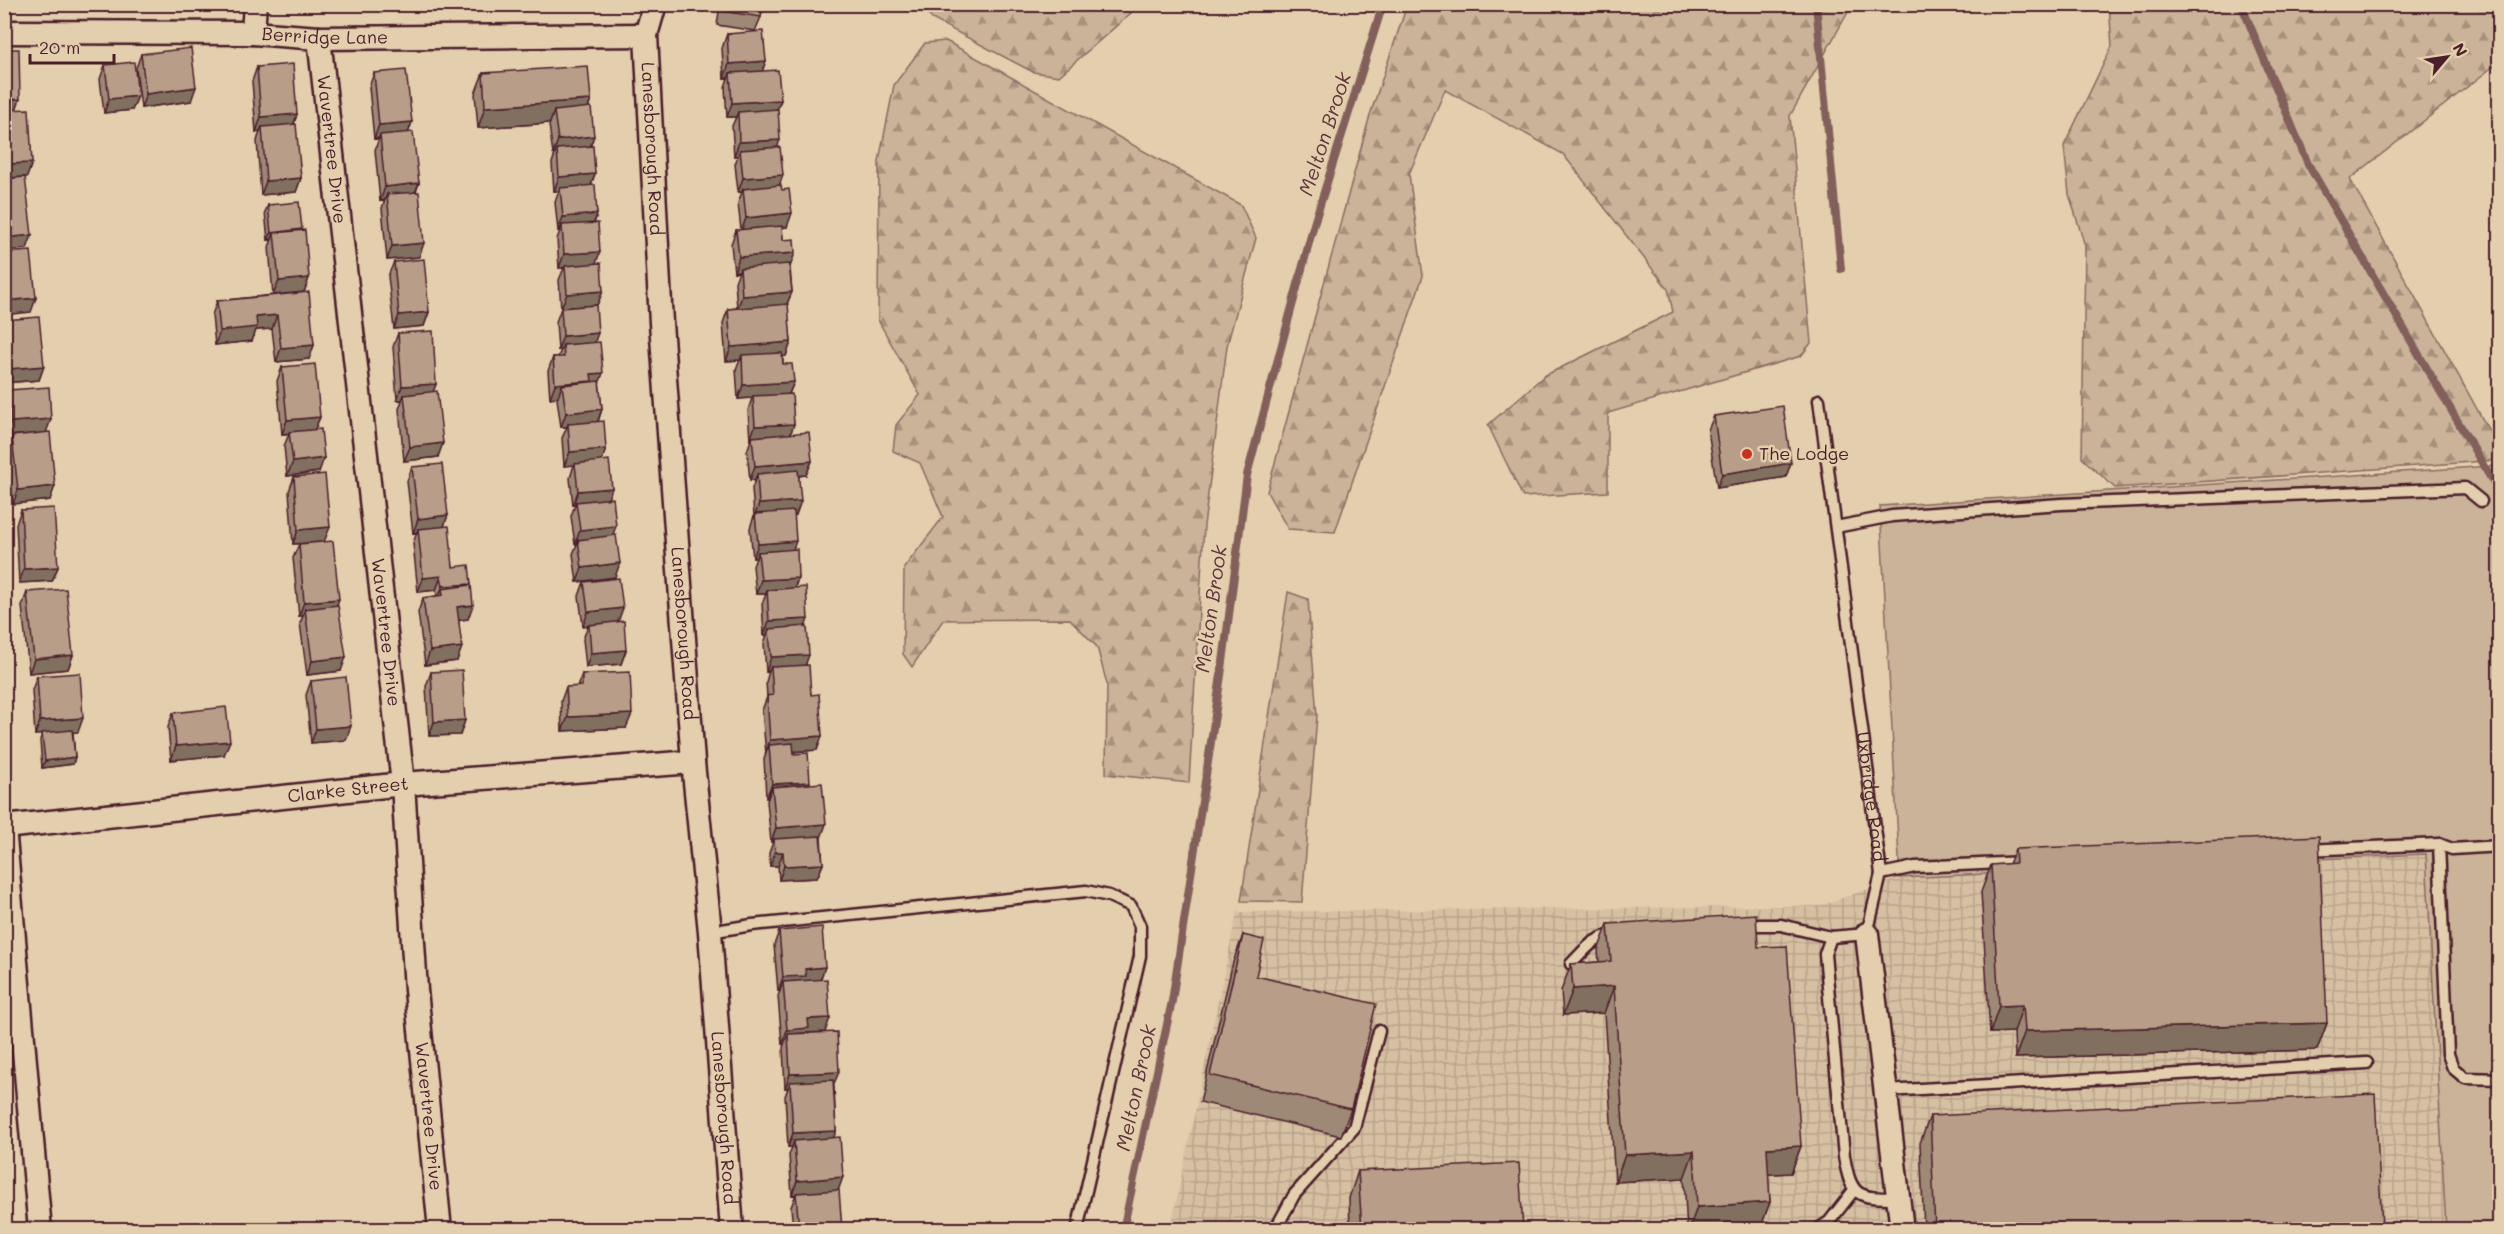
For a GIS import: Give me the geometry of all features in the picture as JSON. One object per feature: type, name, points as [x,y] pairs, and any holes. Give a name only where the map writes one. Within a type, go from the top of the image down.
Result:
[{"type":"street","points":[[253,33],[255,4]]},
{"type":"street","points":[[645,35],[655,4]]},
{"type":"street","name":"Berridge Lane","points":[[4,32],[253,33],[319,38],[645,35]]},
{"type":"street","name":"Lanesborough Road","points":[[645,35],[662,335],[693,762],[710,932],[732,1230]]},
{"type":"street","name":"Wavertree Drive","points":[[319,38],[403,784],[416,990],[440,1230]]},
{"type":"street","name":"Clarke Street","points":[[4,827],[403,784],[693,762]]},
{"type":"street","points":[[4,827],[40,1230]]},
{"type":"street","name":"Uxbridge Road","points":[[1867,934],[1902,1230]]},
{"type":"lane","name":"Uxbridge Road","points":[[1819,400],[1881,874],[1867,934]]},
{"type":"lane","points":[[1836,527],[1892,516],[2061,504],[2465,488],[2481,501]]},
{"type":"lane","points":[[2439,844],[2448,1054],[2453,1068],[2465,1078],[2499,1079]]},
{"type":"lane","points":[[2296,850],[2439,844],[2452,849],[2499,846]]},
{"type":"lane","points":[[1881,874],[1915,867],[2034,862]]},
{"type":"lane","points":[[710,932],[752,925],[1086,891],[1109,896],[1131,906],[1140,926],[1140,956],[1077,1230]]},
{"type":"lane","points":[[1735,925],[1781,925],[1831,937],[1867,934]]},
{"type":"lane","points":[[1571,964],[1593,940],[1603,936],[1631,933]]},
{"type":"lane","points":[[1831,937],[1825,954],[1848,1178],[1854,1190],[1867,1198],[1898,1198]]},
{"type":"lane","points":[[1275,1230],[1294,1195],[1354,1128],[1379,1031]]},
{"type":"lane","points":[[1886,1091],[2367,1063]]},
{"type":"lane","points":[[1817,1230],[1829,1222],[1854,1190]]},
{"type":"shaded area","points":[[2426,854],[2446,1229],[1170,1230],[1237,912],[1819,906],[1900,878]]},
{"type":"green space","points":[[1126,4],[1131,13],[1059,76],[1033,72],[932,19],[920,5]]},
{"type":"green space","points":[[1407,5],[1852,5],[1790,116],[1811,343],[1801,356],[1608,413],[1608,492],[1523,497],[1488,425],[1544,376],[1673,312],[1668,289],[1563,154],[1445,90],[1409,174],[1423,276],[1335,532],[1288,529],[1267,492],[1370,115]]},
{"type":"green space","points":[[2109,5],[2499,5],[2499,62],[2350,179],[2499,449],[2499,460],[2115,488],[2082,458],[2085,246],[2069,194],[2064,146],[2112,46]]},
{"type":"green space","points":[[946,41],[1241,205],[1256,238],[1227,346],[1204,526],[1189,783],[1106,774],[1107,684],[1097,647],[1070,619],[943,620],[912,667],[903,654],[904,568],[943,517],[920,463],[893,451],[896,425],[920,395],[878,320],[879,161],[894,85],[925,43]]},
{"type":"green space","points":[[2491,466],[2499,474],[2499,1229],[2446,1229],[2426,854],[1900,878],[1880,506]]},
{"type":"green space","points":[[1288,592],[1308,599],[1317,716],[1302,902],[1241,901]]},
{"type":"building","points":[[723,4],[763,4],[761,17],[722,11]]},
{"type":"building","points":[[763,31],[766,61],[729,64],[727,34]]},
{"type":"building","points":[[191,48],[196,87],[146,94],[141,54]]},
{"type":"building","points":[[4,49],[19,49],[20,99],[4,100]]},
{"type":"building","points":[[134,62],[138,96],[109,99],[105,65]]},
{"type":"building","points":[[293,64],[297,114],[261,117],[257,67]]},
{"type":"building","points":[[588,66],[591,100],[485,107],[483,73]]},
{"type":"building","points":[[406,70],[412,122],[379,125],[374,73]]},
{"type":"building","points":[[778,70],[781,100],[732,103],[730,73]]},
{"type":"building","points":[[591,107],[594,136],[558,140],[554,111]]},
{"type":"building","points":[[29,109],[32,163],[4,164],[4,110]]},
{"type":"building","points":[[778,109],[780,140],[739,142],[738,112]]},
{"type":"building","points":[[296,124],[301,178],[266,181],[262,127]]},
{"type":"building","points":[[413,132],[419,183],[385,187],[380,135]]},
{"type":"building","points":[[593,146],[595,174],[559,177],[557,149]]},
{"type":"building","points":[[780,147],[783,175],[743,178],[740,150]]},
{"type":"building","points":[[25,177],[32,235],[4,238],[4,179]]},
{"type":"building","points":[[595,185],[597,214],[563,217],[560,188]]},
{"type":"building","points":[[781,185],[782,190],[789,189],[792,213],[746,218],[743,189]]},
{"type":"building","points":[[419,192],[424,243],[392,246],[387,194]]},
{"type":"building","points":[[299,202],[302,229],[271,233],[268,205]]},
{"type":"building","points":[[598,223],[600,252],[564,254],[562,225]]},
{"type":"building","points":[[782,226],[783,240],[794,239],[795,253],[739,257],[736,230]]},
{"type":"building","points":[[305,230],[309,278],[279,281],[274,233]]},
{"type":"building","points":[[31,251],[36,298],[4,301],[4,253]]},
{"type":"building","points":[[424,259],[429,312],[399,315],[394,262]]},
{"type":"building","points":[[601,263],[603,291],[567,294],[565,266]]},
{"type":"building","points":[[789,264],[792,292],[742,296],[740,268]]},
{"type":"building","points":[[309,292],[314,345],[281,348],[277,315],[256,317],[257,327],[220,331],[217,301]]},
{"type":"building","points":[[788,304],[791,342],[731,347],[728,309]]},
{"type":"building","points":[[596,305],[598,333],[563,336],[561,308]]},
{"type":"building","points":[[39,317],[44,366],[8,369],[4,320]]},
{"type":"building","points":[[433,331],[436,384],[402,386],[398,333]]},
{"type":"building","points":[[600,342],[603,373],[591,374],[592,381],[555,384],[553,357],[564,357],[563,345]]},
{"type":"building","points":[[782,353],[783,364],[792,364],[794,382],[743,385],[742,355]]},
{"type":"building","points":[[315,364],[320,417],[287,420],[282,367]]},
{"type":"building","points":[[599,381],[602,409],[566,413],[562,385]]},
{"type":"building","points":[[49,387],[51,419],[11,422],[9,390]]},
{"type":"building","points":[[437,391],[443,443],[410,447],[404,395]]},
{"type":"building","points":[[792,394],[794,424],[755,426],[753,396]]},
{"type":"building","name":"The Lodge","points":[[1783,406],[1791,463],[1722,474],[1714,416]]},
{"type":"building","points":[[604,421],[606,449],[570,452],[568,424]]},
{"type":"building","points":[[321,429],[324,458],[293,462],[289,432]]},
{"type":"building","points":[[50,432],[55,486],[18,490],[12,436]]},
{"type":"building","points":[[809,432],[812,461],[755,466],[752,437]]},
{"type":"building","points":[[609,460],[612,488],[578,491],[575,464]]},
{"type":"building","points":[[442,464],[448,515],[418,519],[412,467]]},
{"type":"building","points":[[798,470],[801,501],[759,504],[757,474]]},
{"type":"building","points":[[325,474],[330,527],[298,530],[294,477]]},
{"type":"building","points":[[613,498],[616,526],[580,530],[576,502]]},
{"type":"building","points":[[54,508],[58,567],[24,569],[21,510]]},
{"type":"building","points":[[794,511],[796,541],[758,544],[755,514]]},
{"type":"building","points":[[449,526],[453,567],[469,565],[471,584],[443,586],[441,576],[423,578],[418,529]]},
{"type":"building","points":[[616,535],[620,563],[582,568],[578,540]]},
{"type":"building","points":[[333,541],[339,599],[304,602],[299,544]]},
{"type":"building","points":[[797,549],[798,578],[761,580],[758,552]]},
{"type":"building","points":[[619,578],[623,608],[588,612],[584,582]]},
{"type":"building","points":[[471,585],[473,605],[457,607],[462,647],[430,651],[423,598],[443,595],[442,589]]},
{"type":"building","points":[[806,587],[808,619],[769,621],[767,590]]},
{"type":"building","points":[[66,589],[73,655],[34,659],[27,592]]},
{"type":"building","points":[[338,605],[346,657],[312,661],[305,609]]},
{"type":"building","points":[[624,621],[626,650],[591,653],[589,625]]},
{"type":"building","points":[[807,626],[809,655],[771,657],[769,629]]},
{"type":"building","points":[[809,665],[811,695],[819,694],[822,736],[770,740],[767,696],[773,695],[771,667]]},
{"type":"building","points":[[462,670],[465,720],[434,722],[431,672]]},
{"type":"building","points":[[630,672],[632,714],[568,717],[566,687],[582,686],[582,674]]},
{"type":"building","points":[[80,673],[83,718],[40,721],[37,676]]},
{"type":"building","points":[[346,677],[351,726],[316,729],[311,681]]},
{"type":"building","points":[[226,707],[230,741],[176,746],[173,713]]},
{"type":"building","points":[[72,730],[75,757],[45,761],[42,733]]},
{"type":"building","points":[[793,743],[794,754],[808,753],[810,782],[772,784],[769,745]]},
{"type":"building","points":[[822,783],[826,824],[776,828],[772,787]]},
{"type":"building","points":[[820,836],[823,864],[784,866],[783,852],[775,852],[774,839]]},
{"type":"building","points":[[2319,836],[2327,1023],[2025,1031],[2023,1005],[1999,1006],[1991,865],[2016,863],[2015,849]]},
{"type":"building","points":[[1756,914],[1758,947],[1787,946],[1801,1146],[1767,1148],[1770,1202],[1697,1207],[1694,1151],[1625,1155],[1614,986],[1573,989],[1571,964],[1611,961],[1608,924]]},
{"type":"building","points":[[822,927],[825,967],[805,969],[806,976],[783,977],[779,931]]},
{"type":"building","points":[[1243,935],[1264,940],[1256,976],[1376,1004],[1351,1109],[1210,1075]]},
{"type":"building","points":[[827,979],[830,1018],[808,1019],[809,1028],[787,1030],[783,982]]},
{"type":"building","points":[[837,1032],[839,1072],[790,1074],[788,1034]]},
{"type":"building","points":[[833,1080],[836,1131],[793,1133],[790,1082]]},
{"type":"building","points":[[2375,1094],[2382,1228],[2436,1226],[2436,1230],[1935,1230],[1930,1116]]},
{"type":"building","points":[[840,1137],[843,1177],[797,1181],[794,1141]]},
{"type":"building","points":[[1519,1163],[1523,1230],[1362,1230],[1358,1171]]},
{"type":"building","points":[[839,1190],[842,1230],[799,1230],[796,1193]]},
{"type":"waterway","name":"Melton Brook","points":[[1123,1230],[1172,1001],[1223,662],[1247,475],[1314,224],[1383,4]]},
{"type":"waterway","points":[[1816,4],[1841,269]]},
{"type":"waterway","points":[[2241,4],[2308,164],[2500,494]]},
{"type":"place","name":"The Lodge","points":[[1747,454]]}]
